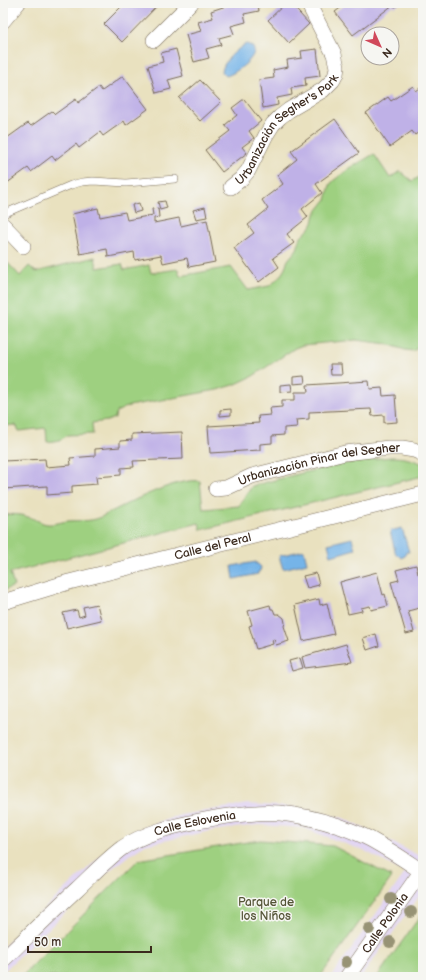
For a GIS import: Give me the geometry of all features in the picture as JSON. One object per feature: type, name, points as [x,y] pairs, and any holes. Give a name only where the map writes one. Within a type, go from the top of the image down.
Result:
[{"type":"street","points":[[3,21],[18,3]]},
{"type":"street","points":[[154,40],[191,3]]},
{"type":"street","name":"Urbanización Segher's Park","points":[[231,187],[248,171],[273,124],[289,110],[323,90],[333,80],[336,74],[337,67],[334,54],[308,3]]},
{"type":"street","points":[[3,225],[23,246]]},
{"type":"street","name":"Urbanización Pinar del Segher","points":[[216,489],[226,488],[252,476],[345,454],[389,448],[402,448],[414,450],[423,454]]},
{"type":"street","name":"Calle del Peral","points":[[3,602],[69,582],[423,494]]},
{"type":"street","name":"Calle Eslovenia","points":[[3,960],[122,848],[143,837],[162,830],[190,823],[219,817],[256,813],[279,813],[304,816],[328,822],[352,831],[369,839],[422,870]]},
{"type":"street","name":"Calle Polonia","points":[[347,977],[422,870]]},
{"type":"lane","points":[[3,214],[71,185],[82,182],[93,180],[126,183],[174,179]]},
{"type":"shaded area","points":[[247,804],[295,807],[343,818],[422,857],[423,855],[423,891],[361,977],[331,977],[405,873],[367,852],[303,828],[259,825],[210,831],[145,845],[110,870],[3,972],[3,947],[103,854],[131,832],[180,815]]},
{"type":"green space","points":[[374,154],[390,178],[400,171],[412,181],[423,175],[423,344],[413,351],[387,344],[356,340],[303,345],[295,348],[253,376],[234,385],[217,390],[129,406],[116,412],[115,418],[107,421],[92,423],[93,434],[68,435],[60,440],[47,442],[46,428],[19,431],[16,425],[3,426],[3,258],[20,276],[29,266],[36,272],[95,257],[97,268],[122,264],[124,270],[149,265],[151,273],[178,269],[180,276],[231,267],[248,290],[269,286],[283,272],[288,260],[297,249],[301,237],[310,228],[315,214],[326,200],[330,185],[333,181],[350,168]]},
{"type":"green space","points":[[400,457],[423,464],[423,476],[201,530],[199,523],[10,573],[14,586],[3,591],[3,515],[22,515],[49,524],[91,520],[99,518],[163,488],[189,481],[200,481],[203,509],[239,506],[252,486],[338,465]]},
{"type":"green space","name":"Parque de los Niños","points":[[260,840],[333,846],[392,877],[320,977],[21,977],[138,860]]},
{"type":"green space","points":[[423,912],[423,977],[377,977]]},
{"type":"water","points":[[246,44],[252,47],[254,51],[252,56],[237,71],[226,76],[222,72],[227,60],[238,49]]},
{"type":"water","points":[[402,528],[409,552],[406,552],[405,556],[401,558],[396,555],[390,531]]},
{"type":"water","points":[[352,538],[355,549],[331,556],[328,544]]},
{"type":"water","points":[[304,550],[307,563],[283,569],[279,556]]},
{"type":"water","points":[[256,562],[256,564],[261,567],[258,574],[234,579],[232,566]]},
{"type":"building","points":[[125,3],[156,3],[158,5],[122,42],[104,24]]},
{"type":"building","points":[[225,3],[257,3],[259,11],[244,14],[246,22],[231,26],[234,34],[219,38],[221,45],[206,49],[209,58],[194,62],[186,35],[201,31],[198,22],[213,18],[211,11],[226,6]]},
{"type":"building","points":[[286,3],[290,3],[309,24],[289,43],[268,20]]},
{"type":"building","points":[[347,3],[401,3],[395,7],[393,5],[365,26],[360,26],[360,30],[353,35],[335,12]]},
{"type":"building","points":[[176,49],[183,76],[168,80],[171,89],[156,93],[148,66],[163,62],[161,53]]},
{"type":"building","points":[[317,49],[320,76],[305,78],[306,86],[291,88],[292,95],[277,98],[278,105],[263,108],[259,80],[274,78],[273,70],[288,67],[287,60],[302,58],[301,51]]},
{"type":"building","points":[[123,76],[148,109],[126,125],[124,121],[103,136],[100,132],[79,148],[76,144],[55,160],[52,156],[31,172],[28,168],[3,186],[3,134],[7,138],[28,123],[31,126],[52,111],[55,114],[76,99],[78,103],[99,87],[102,91]]},
{"type":"building","points":[[200,80],[221,102],[200,121],[179,98]]},
{"type":"building","points":[[413,86],[416,91],[423,86],[423,129],[415,135],[412,131],[390,147],[366,113],[388,97],[391,101]]},
{"type":"building","points":[[244,99],[261,121],[249,131],[254,138],[242,147],[247,153],[222,172],[205,150],[230,131],[225,125],[237,115],[232,108]]},
{"type":"building","points":[[335,119],[359,153],[316,184],[322,193],[302,209],[308,217],[287,234],[294,243],[273,258],[279,267],[259,282],[234,248],[254,233],[248,225],[268,209],[262,200],[283,184],[277,175],[297,159],[291,151]]},
{"type":"building","points":[[165,201],[167,208],[160,210],[158,202]]},
{"type":"building","points":[[139,203],[141,211],[134,213],[132,205]]},
{"type":"building","points":[[205,207],[207,217],[196,219],[193,210]]},
{"type":"building","points":[[98,208],[100,217],[125,212],[127,220],[153,215],[152,209],[158,208],[159,217],[154,218],[154,223],[179,218],[181,226],[207,220],[215,262],[189,267],[187,258],[163,263],[161,255],[135,260],[134,252],[108,257],[107,249],[80,254],[72,214]]},
{"type":"building","points":[[330,364],[341,364],[342,375],[331,375]]},
{"type":"building","points":[[304,376],[305,383],[293,384],[293,377]]},
{"type":"building","points":[[369,381],[370,389],[382,388],[383,396],[395,395],[397,422],[384,423],[384,415],[372,416],[371,409],[309,412],[309,419],[296,420],[297,427],[284,428],[284,435],[272,436],[272,443],[260,444],[260,450],[210,453],[208,426],[259,423],[258,416],[271,415],[270,408],[282,407],[282,400],[295,400],[295,392],[308,392],[307,385]]},
{"type":"building","points":[[291,384],[292,391],[280,392],[280,385]]},
{"type":"building","points":[[231,409],[231,415],[220,416],[220,410]]},
{"type":"building","points":[[182,432],[183,459],[133,461],[134,467],[121,468],[121,475],[96,477],[97,484],[72,486],[72,493],[47,495],[47,486],[3,489],[3,461],[45,459],[46,467],[71,465],[70,458],[95,456],[95,449],[120,447],[120,441],[132,440],[132,434]]},
{"type":"building","points":[[416,565],[418,574],[423,573],[423,607],[408,611],[414,632],[406,634],[391,582],[399,580],[396,570]]},
{"type":"building","points":[[377,572],[383,595],[385,594],[388,606],[371,610],[370,606],[361,608],[362,611],[348,614],[340,582]]},
{"type":"building","points":[[316,573],[319,585],[307,588],[303,576]]},
{"type":"building","points":[[319,599],[320,605],[327,603],[334,634],[303,641],[295,605]]},
{"type":"building","points":[[97,604],[101,620],[67,628],[63,613],[77,610],[79,617],[85,615],[83,607]]},
{"type":"building","points":[[270,605],[275,614],[279,614],[284,618],[284,626],[289,641],[276,645],[274,639],[272,640],[273,644],[256,649],[249,626],[252,625],[248,611]]},
{"type":"building","points":[[376,634],[379,646],[367,650],[363,638]]},
{"type":"building","points":[[346,644],[352,662],[305,668],[302,657]]},
{"type":"building","points":[[300,658],[303,668],[292,671],[289,661]]}]
